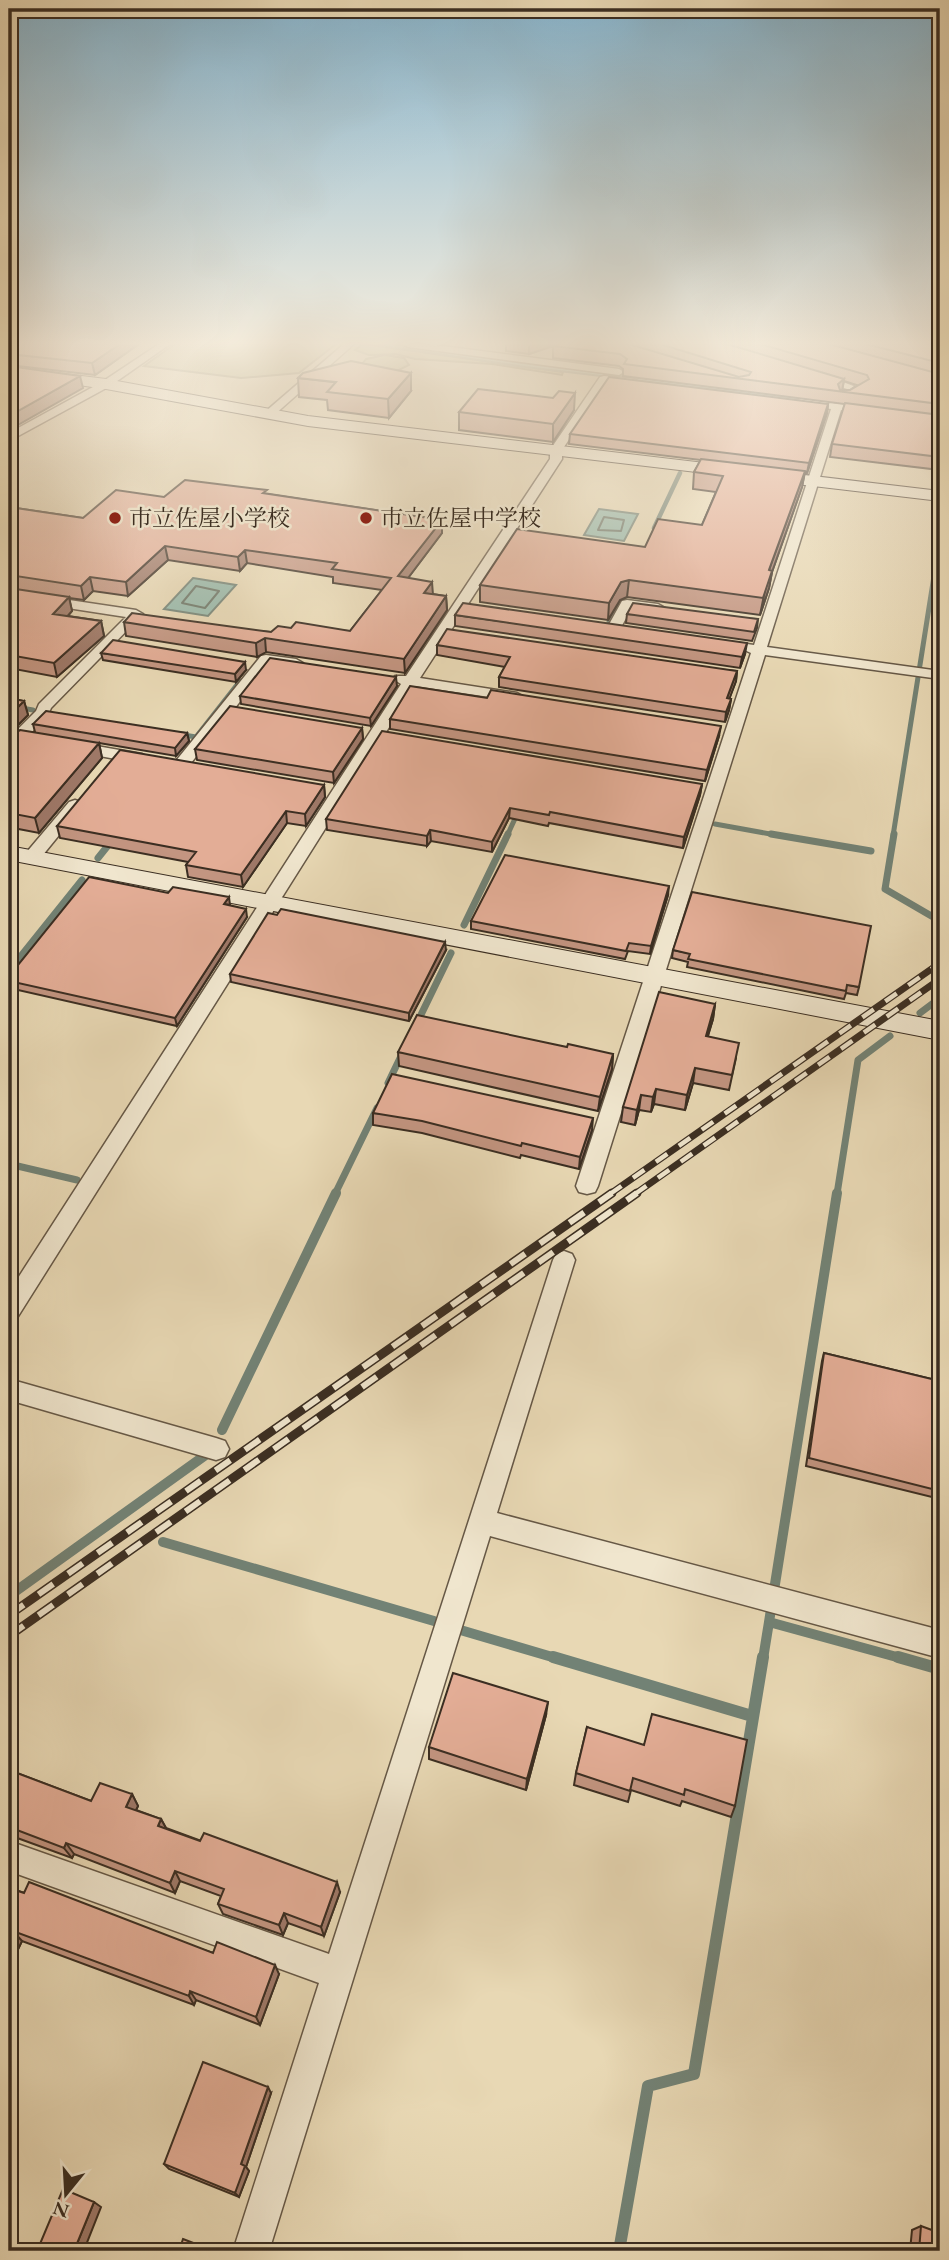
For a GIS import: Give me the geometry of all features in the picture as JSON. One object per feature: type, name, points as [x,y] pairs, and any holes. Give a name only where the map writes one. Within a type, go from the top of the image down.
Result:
[{"type":"street","points":[[552,449],[940,496]]},
{"type":"street","points":[[587,1186],[656,976],[708,789],[744,675],[759,649],[761,622],[824,449]]},
{"type":"street","points":[[9,1311],[271,903],[334,791],[378,734],[411,681],[464,607],[556,459],[556,450]]},
{"type":"street","points":[[9,595],[136,614],[117,642],[12,740]]},
{"type":"street","points":[[597,626],[621,629],[627,604],[678,611]]},
{"type":"street","points":[[733,646],[934,674]]},
{"type":"street","points":[[12,740],[50,742],[113,759],[175,764],[225,709],[254,664],[266,659],[305,665]]},
{"type":"street","points":[[384,677],[532,699]]},
{"type":"street","points":[[225,709],[251,713]]},
{"type":"street","points":[[20,855],[83,795]]},
{"type":"street","points":[[20,855],[940,1031]]},
{"type":"street","points":[[581,1117],[607,1123]]},
{"type":"street","points":[[251,2251],[564,1260]]},
{"type":"street","points":[[9,1389],[216,1448]]},
{"type":"street","points":[[481,1521],[940,1644]]},
{"type":"street","points":[[9,1856],[340,1974]]},
{"type":"water","points":[[599,509],[638,514],[624,541],[584,535]]},
{"type":"water","points":[[193,578],[236,585],[208,616],[164,609]]},
{"type":"building","points":[[697,449],[813,449],[809,463]]},
{"type":"building","points":[[877,449],[940,449],[940,457]]},
{"type":"building","points":[[701,459],[805,471],[769,570],[772,571],[763,598],[629,580],[621,582],[609,603],[480,585],[517,529],[645,547],[658,519],[702,525],[723,476],[694,472]]},
{"type":"building","points":[[185,480],[267,490],[263,493],[442,520],[398,576],[432,582],[424,593],[446,596],[404,659],[265,638],[256,643],[124,622],[132,613],[271,632],[278,626],[291,628],[296,622],[350,631],[391,578],[332,569],[337,563],[245,550],[238,557],[165,546],[126,582],[90,577],[81,586],[9,575],[14,567],[9,567],[9,507],[83,518],[116,490],[164,497]]},
{"type":"building","points":[[9,588],[69,597],[53,614],[101,621],[54,663],[9,655]]},
{"type":"building","points":[[463,603],[747,643],[742,657],[455,615]]},
{"type":"building","points":[[633,603],[758,619],[754,632],[627,614]]},
{"type":"building","points":[[447,629],[737,671],[727,698],[731,699],[726,712],[499,677],[510,657],[437,645]]},
{"type":"building","points":[[113,640],[245,662],[235,674],[101,653]]},
{"type":"building","points":[[270,658],[396,677],[370,718],[240,696]]},
{"type":"building","points":[[410,686],[487,698],[491,690],[721,726],[707,770],[390,719]]},
{"type":"building","points":[[9,698],[24,701],[11,714],[9,713]]},
{"type":"building","points":[[230,706],[362,728],[333,772],[195,749]]},
{"type":"building","points":[[46,711],[187,733],[175,748],[33,724]]},
{"type":"building","points":[[20,730],[99,743],[35,818],[9,813],[9,734]]},
{"type":"building","points":[[382,731],[702,784],[684,837],[550,812],[549,815],[510,808],[492,842],[430,830],[427,836],[326,819]]},
{"type":"building","points":[[120,750],[324,785],[305,814],[286,811],[241,875],[186,865],[196,852],[57,826]]},
{"type":"building","points":[[505,855],[669,886],[651,946],[629,943],[626,951],[471,921]]},
{"type":"building","points":[[89,877],[168,893],[173,887],[229,897],[224,904],[246,909],[175,1018],[9,981],[9,976]]},
{"type":"building","points":[[692,892],[871,926],[859,987],[847,985],[846,991],[688,959],[690,954],[673,950]]},
{"type":"building","points":[[281,909],[445,942],[409,1013],[230,974],[268,913],[277,915]]},
{"type":"building","points":[[659,992],[715,1004],[706,1036],[739,1043],[732,1075],[695,1068],[687,1095],[656,1089],[653,1097],[641,1095],[637,1110],[623,1107]]},
{"type":"building","points":[[417,1015],[567,1047],[568,1044],[613,1054],[600,1097],[398,1052]]},
{"type":"building","points":[[392,1074],[593,1118],[580,1157],[522,1143],[521,1146],[422,1121],[373,1113]]},
{"type":"building","points":[[824,1353],[940,1381],[940,1491],[809,1458]]},
{"type":"building","points":[[453,1673],[548,1702],[527,1779],[429,1747]]},
{"type":"building","points":[[652,1714],[747,1740],[735,1806],[685,1789],[684,1795],[633,1778],[630,1791],[576,1773],[587,1727],[644,1745]]},
{"type":"building","points":[[9,1770],[91,1801],[100,1783],[132,1794],[126,1807],[161,1819],[158,1826],[200,1841],[204,1833],[337,1882],[321,1927],[284,1913],[279,1925],[218,1904],[224,1889],[175,1871],[170,1883],[66,1843],[64,1848],[9,1827]]},
{"type":"building","points":[[29,1882],[213,1953],[217,1942],[275,1965],[256,2017],[190,1991],[189,1996],[13,1931],[9,1941],[9,1888],[24,1893]]},
{"type":"building","points":[[203,2062],[268,2087],[241,2164],[245,2166],[235,2193],[164,2164]]},
{"type":"building","points":[[63,2189],[94,2202],[76,2246],[88,2251],[37,2251]]},
{"type":"building","points":[[921,2226],[940,2233],[940,2251],[919,2251]]},
{"type":"building","points":[[183,2239],[214,2251],[179,2251]]},
{"type":"waterway","points":[[654,528],[680,473]]},
{"type":"waterway","points":[[936,558],[940,535]]},
{"type":"waterway","points":[[893,836],[937,557]]},
{"type":"waterway","points":[[609,622],[624,590]]},
{"type":"waterway","points":[[178,734],[196,737],[240,681]]},
{"type":"waterway","points":[[9,706],[33,710]]},
{"type":"waterway","points":[[507,836],[519,810]]},
{"type":"waterway","points":[[715,824],[781,836]]},
{"type":"waterway","points":[[464,925],[508,834]]},
{"type":"waterway","points":[[771,834],[871,851]]},
{"type":"waterway","points":[[894,834],[885,889],[940,921]]},
{"type":"waterway","points":[[98,858],[114,838]]},
{"type":"waterway","points":[[9,971],[82,880]]},
{"type":"waterway","points":[[417,1023],[451,953]]},
{"type":"waterway","points":[[920,1013],[940,998]]},
{"type":"waterway","points":[[837,1194],[858,1060],[890,1036]]},
{"type":"waterway","points":[[388,1083],[402,1054]]},
{"type":"waterway","points":[[335,1194],[377,1108]]},
{"type":"waterway","points":[[9,1164],[77,1180]]},
{"type":"waterway","points":[[222,1430],[336,1193]]},
{"type":"waterway","points":[[769,1622],[837,1193]]},
{"type":"waterway","points":[[9,1596],[207,1454]]},
{"type":"waterway","points":[[163,1542],[434,1621]]},
{"type":"waterway","points":[[763,1659],[769,1622]]},
{"type":"waterway","points":[[769,1622],[904,1659]]},
{"type":"waterway","points":[[457,1629],[559,1659]]},
{"type":"waterway","points":[[553,1657],[752,1716]]},
{"type":"waterway","points":[[619,2251],[648,2086],[694,2074],[763,1657]]},
{"type":"waterway","points":[[898,1657],[940,1669]]},
{"type":"railway","points":[[610,1194],[940,963]]},
{"type":"railway","points":[[635,1194],[940,979]]},
{"type":"railway","points":[[9,1615],[612,1193]]},
{"type":"railway","points":[[9,1636],[637,1193]]},
{"type":"place","name":"市立佐屋小学校","points":[[115,518]]},
{"type":"place","name":"市立佐屋中学校","points":[[366,518]]}]
